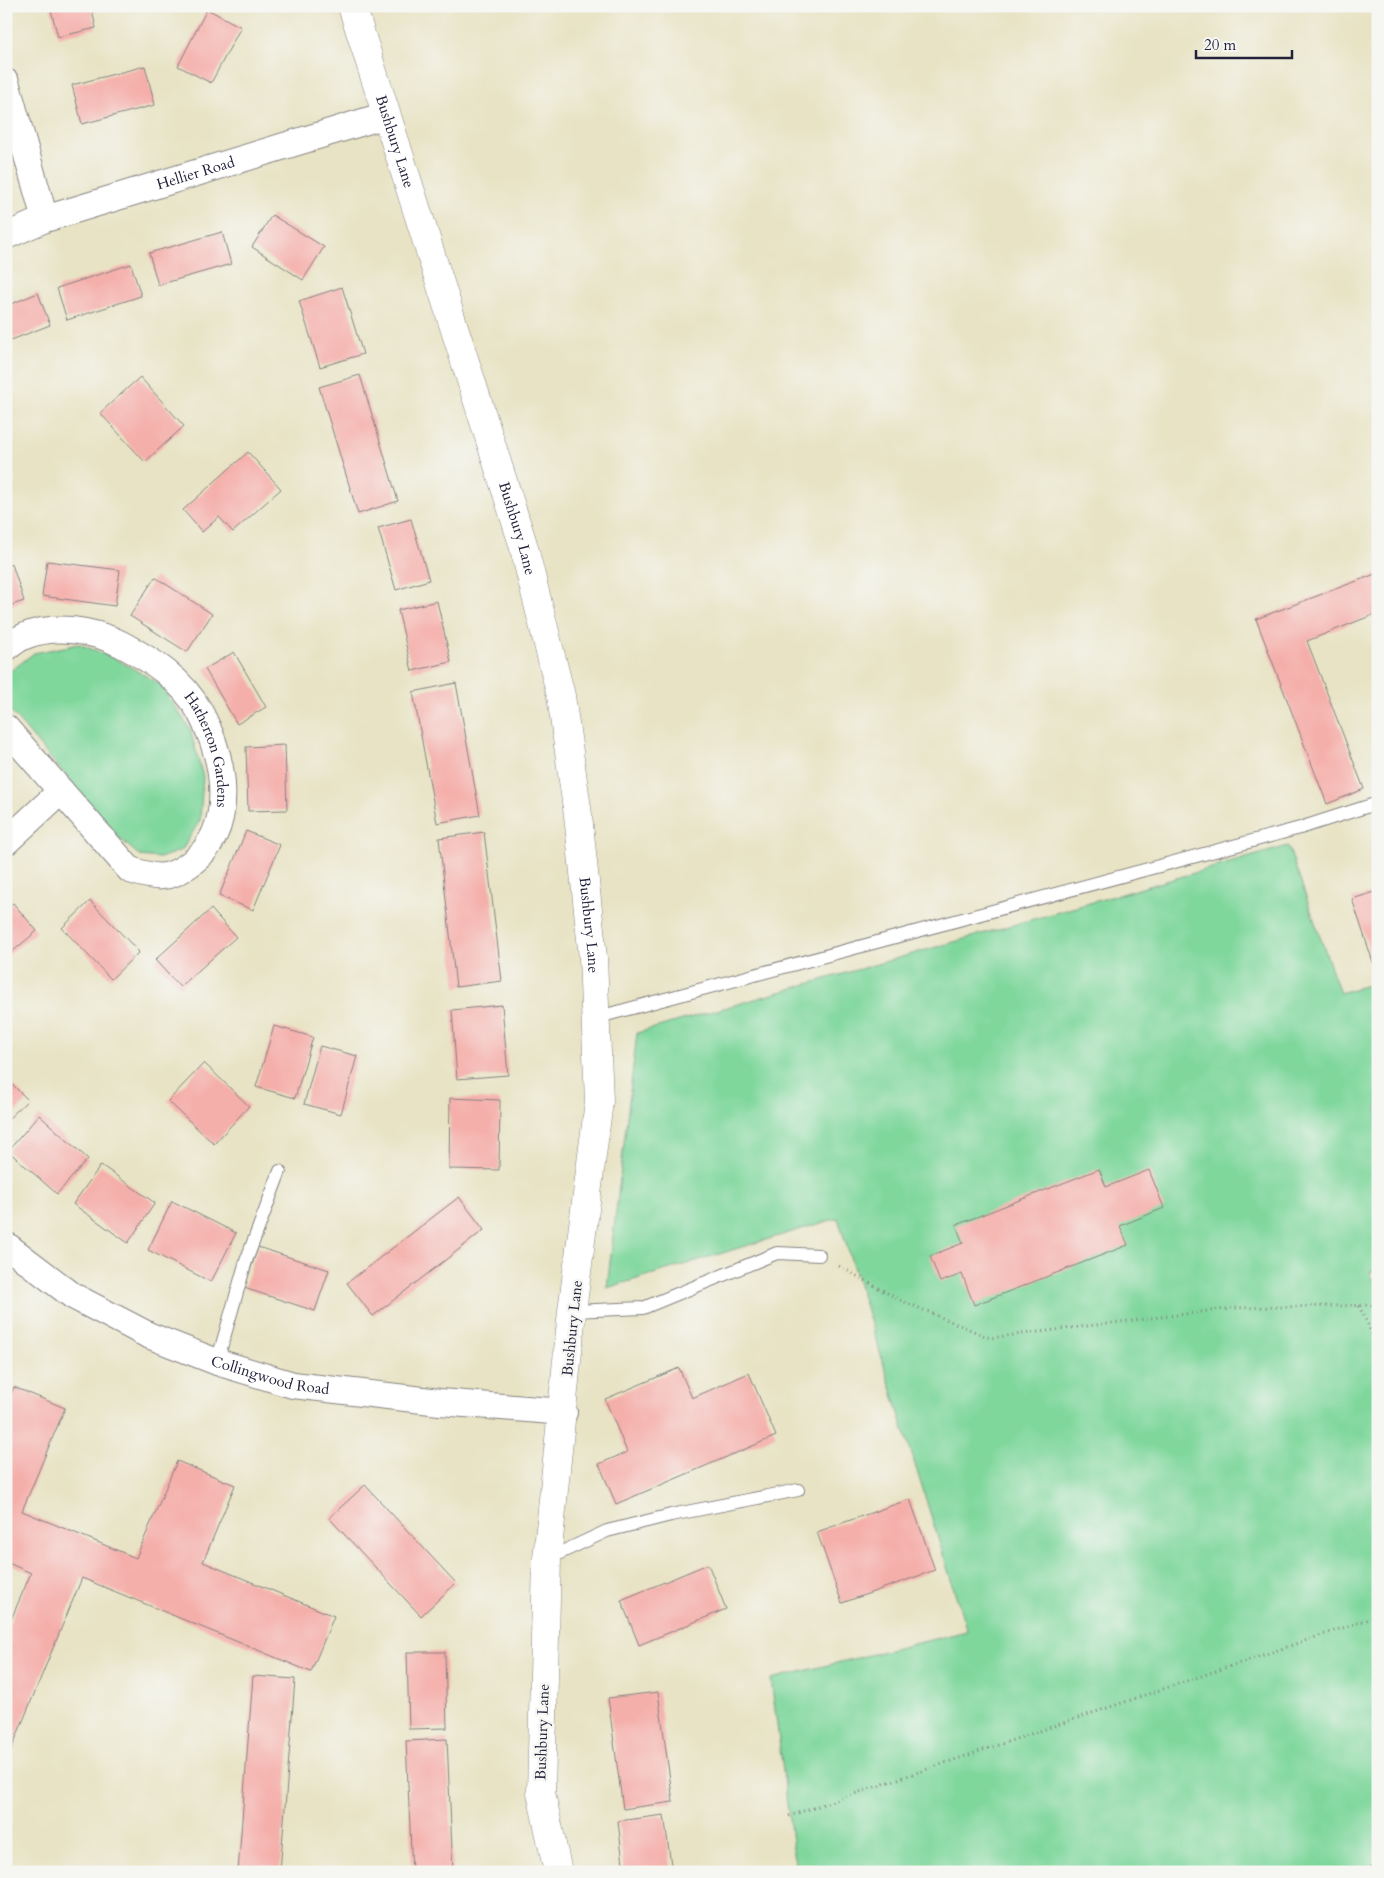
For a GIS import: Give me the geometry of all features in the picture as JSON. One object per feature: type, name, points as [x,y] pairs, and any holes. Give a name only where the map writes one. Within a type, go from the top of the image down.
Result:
[{"type":"street","name":"Bushbury Lane","points":[[352,6],[523,544],[561,696],[578,815],[593,958],[599,1101],[572,1311],[564,1412],[547,1559],[541,1793],[558,1872]]},
{"type":"street","points":[[6,82],[45,219]]},
{"type":"street","name":"Hellier Road","points":[[6,236],[45,219],[386,115]]},
{"type":"street","name":"Hatherton Gardens","points":[[6,648],[25,636],[63,629],[106,637],[151,661],[169,674],[186,692],[199,712],[212,740],[221,775],[223,802],[218,826],[203,854],[176,874],[154,878],[130,870],[6,728]]},
{"type":"street","points":[[6,842],[61,791]]},
{"type":"street","name":"Collingwood Road","points":[[6,1245],[73,1296],[148,1334],[217,1362],[293,1385],[440,1402],[564,1412]]},
{"type":"lane","points":[[596,1018],[1300,828],[1378,803]]},
{"type":"lane","points":[[217,1362],[246,1261],[280,1170]]},
{"type":"lane","points":[[572,1311],[643,1308],[777,1254],[819,1255]]},
{"type":"lane","points":[[547,1559],[607,1531],[671,1515],[798,1490]]},
{"type":"path","points":[[819,1255],[900,1300],[990,1338],[1234,1308],[1378,1305]]},
{"type":"path","points":[[1359,1306],[1378,1346]]},
{"type":"path","points":[[788,1816],[1378,1616]]},
{"type":"path","points":[[1362,1872],[1378,1864]]},
{"type":"green space","points":[[79,644],[116,659],[160,684],[190,729],[203,777],[200,820],[182,850],[160,858],[140,856],[118,837],[6,706],[8,673],[34,653]]},
{"type":"green space","points":[[1288,846],[1340,993],[1378,982],[1378,1269],[1370,1272],[1378,1289],[1378,1872],[796,1872],[771,1679],[967,1631],[838,1218],[607,1288],[637,1033]]},
{"type":"building","points":[[50,6],[91,6],[96,28],[58,37]]},
{"type":"building","points":[[207,9],[241,27],[211,83],[178,66]]},
{"type":"building","points":[[145,66],[155,105],[82,124],[72,85]]},
{"type":"building","points":[[272,215],[324,247],[303,280],[252,247]]},
{"type":"building","points":[[222,232],[231,264],[158,285],[149,253]]},
{"type":"building","points":[[131,264],[141,296],[67,320],[57,288]]},
{"type":"building","points":[[342,287],[363,354],[320,367],[299,301]]},
{"type":"building","points":[[38,293],[50,325],[6,342],[6,306]]},
{"type":"building","points":[[360,375],[398,501],[358,514],[319,387]]},
{"type":"building","points":[[140,377],[184,426],[145,462],[100,413]]},
{"type":"building","points":[[248,452],[281,489],[233,532],[219,517],[202,532],[183,510]]},
{"type":"building","points":[[411,519],[429,580],[396,590],[378,528]]},
{"type":"building","points":[[47,561],[120,570],[115,606],[42,596]]},
{"type":"building","points":[[12,564],[24,601],[6,607],[6,566]]},
{"type":"building","points":[[1378,573],[1378,613],[1307,641],[1364,789],[1327,804],[1256,619]]},
{"type":"building","points":[[155,577],[212,614],[187,652],[130,616]]},
{"type":"building","points":[[437,601],[451,662],[412,671],[398,610]]},
{"type":"building","points":[[234,652],[266,707],[237,724],[205,669]]},
{"type":"building","points":[[456,683],[480,815],[437,823],[413,692]]},
{"type":"building","points":[[285,745],[287,810],[248,811],[246,747]]},
{"type":"building","points":[[246,831],[280,845],[253,910],[219,896]]},
{"type":"building","points":[[484,832],[502,981],[456,987],[439,838]]},
{"type":"building","points":[[1378,891],[1378,967],[1375,968],[1352,899]]},
{"type":"building","points":[[90,901],[139,952],[111,979],[62,928]]},
{"type":"building","points":[[13,903],[37,931],[6,957],[6,908]]},
{"type":"building","points":[[211,909],[236,937],[180,987],[155,960]]},
{"type":"building","points":[[502,1005],[508,1075],[457,1079],[452,1010]]},
{"type":"building","points":[[274,1026],[313,1037],[295,1098],[256,1087]]},
{"type":"building","points":[[320,1046],[357,1056],[341,1114],[304,1104]]},
{"type":"building","points":[[204,1063],[249,1106],[214,1144],[168,1101]]},
{"type":"building","points":[[6,1078],[28,1100],[6,1121]]},
{"type":"building","points":[[450,1098],[500,1100],[499,1170],[449,1169]]},
{"type":"building","points":[[39,1115],[88,1159],[57,1194],[8,1151]]},
{"type":"building","points":[[101,1165],[155,1203],[128,1243],[73,1204]]},
{"type":"building","points":[[1099,1169],[1106,1187],[1149,1170],[1164,1208],[1120,1226],[1128,1245],[974,1305],[962,1274],[940,1282],[930,1256],[963,1243],[956,1225]]},
{"type":"building","points":[[459,1197],[484,1230],[373,1316],[347,1283]]},
{"type":"building","points":[[172,1201],[236,1233],[211,1282],[148,1250]]},
{"type":"building","points":[[258,1247],[329,1270],[315,1311],[244,1288]]},
{"type":"building","points":[[679,1368],[692,1398],[749,1373],[776,1436],[616,1504],[599,1464],[627,1452],[605,1399]]},
{"type":"building","points":[[14,1387],[65,1408],[22,1511],[136,1558],[177,1461],[235,1485],[203,1562],[334,1616],[311,1672],[82,1578],[6,1762],[6,1631],[31,1573],[6,1562],[6,1406]]},
{"type":"building","points":[[365,1485],[456,1583],[421,1616],[329,1518]]},
{"type":"building","points":[[910,1499],[935,1570],[842,1603],[817,1532]]},
{"type":"building","points":[[708,1564],[726,1609],[639,1645],[621,1600]]},
{"type":"building","points":[[407,1652],[445,1652],[447,1728],[409,1729]]},
{"type":"building","points":[[253,1676],[295,1679],[280,1872],[238,1872]]},
{"type":"building","points":[[658,1692],[673,1802],[623,1809],[608,1698]]},
{"type":"building","points":[[447,1739],[453,1872],[412,1872],[406,1741]]},
{"type":"building","points":[[664,1815],[672,1872],[624,1872],[618,1821]]}]
